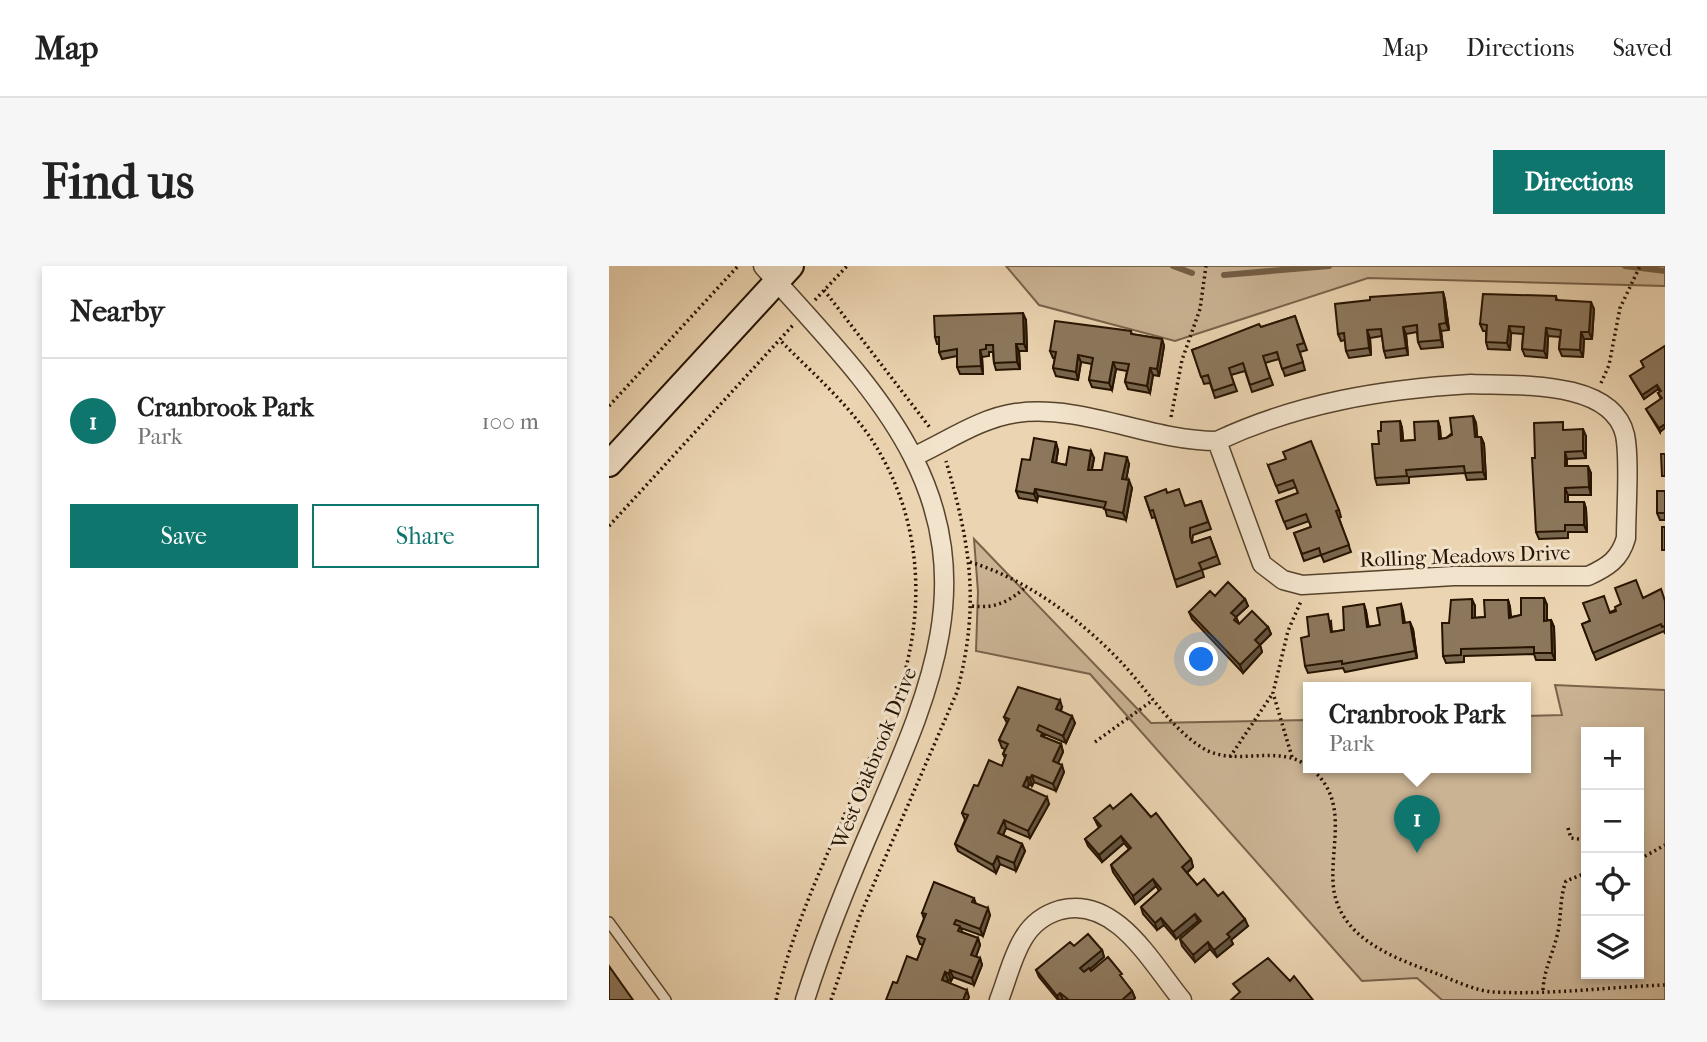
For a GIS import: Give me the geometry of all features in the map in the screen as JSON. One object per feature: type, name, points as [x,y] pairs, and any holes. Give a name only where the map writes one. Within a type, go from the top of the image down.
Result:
[{"type":"main road","points":[[609,464],[777,271]]},
{"type":"street","name":"West Oakbrook Drive","points":[[777,271],[858,377],[913,457],[939,525],[943,562],[944,610],[938,658],[924,701],[839,904],[805,1000]]},
{"type":"street","name":"Rolling Meadows Drive","points":[[913,457],[974,426],[1014,413],[1059,413],[1167,436],[1217,441],[1259,423],[1359,395],[1413,387],[1471,384],[1555,388],[1595,399],[1612,412],[1625,434],[1626,538],[1622,554],[1606,568],[1588,576],[1454,576],[1303,585],[1283,580],[1262,564],[1217,441]]},
{"type":"street","points":[[999,1000],[1022,941],[1034,923],[1050,913],[1069,908],[1108,916],[1122,927],[1182,1000]]},
{"type":"lane","points":[[609,922],[666,1000]]},
{"type":"path","points":[[609,406],[738,266]]},
{"type":"path","points":[[817,299],[847,266]]},
{"type":"path","points":[[1167,436],[1182,360],[1200,309],[1206,266]]},
{"type":"path","points":[[1599,387],[1609,365],[1620,308],[1640,266]]},
{"type":"path","points":[[824,290],[929,427]]},
{"type":"path","points":[[609,526],[782,338],[862,425],[881,454],[908,520],[917,589],[916,618],[908,660],[895,702],[810,897],[776,1000]]},
{"type":"path","points":[[970,562],[1000,571],[1027,586],[1120,660],[1153,700],[1202,748],[1230,757],[1285,755],[1303,764]]},
{"type":"path","points":[[1230,757],[1273,693],[1288,631],[1300,608],[1303,585]]},
{"type":"path","points":[[972,606],[988,608],[1011,600],[1027,586]]},
{"type":"path","points":[[1273,693],[1293,758]]},
{"type":"path","points":[[1095,742],[1153,700]]},
{"type":"path","points":[[1314,773],[1326,787],[1336,810],[1333,882],[1338,906],[1362,938],[1395,958],[1491,992],[1665,985]]},
{"type":"path","points":[[1568,828],[1571,838],[1581,839]]},
{"type":"path","points":[[1644,857],[1665,845]]},
{"type":"path","points":[[1543,991],[1544,973],[1557,936],[1563,888],[1566,881],[1581,875]]},
{"type":"shaded area","points":[[1006,266],[1665,266],[1665,286],[1368,278],[1175,341],[1039,305]]},
{"type":"shaded area","points":[[974,539],[1151,723],[1303,720],[1303,773],[1531,773],[1531,716],[1562,715],[1555,685],[1665,690],[1665,1000],[1442,1000],[1417,978],[1362,981],[1090,674],[976,651],[978,592]]},
{"type":"building","points":[[1443,292],[1446,323],[1439,324],[1441,340],[1418,342],[1417,325],[1403,327],[1406,348],[1384,351],[1381,329],[1367,330],[1369,348],[1346,351],[1344,333],[1338,334],[1335,304],[1370,300],[1370,297]]},
{"type":"building","points":[[1483,294],[1556,296],[1556,300],[1591,302],[1589,332],[1581,332],[1580,350],[1559,349],[1561,330],[1546,328],[1544,351],[1522,349],[1524,327],[1509,326],[1507,343],[1486,342],[1487,325],[1480,324]]},
{"type":"building","points":[[1023,313],[1024,344],[1016,344],[1017,362],[994,363],[993,345],[986,345],[986,349],[980,350],[981,366],[957,367],[957,349],[939,352],[934,316]]},
{"type":"building","points":[[1295,316],[1304,343],[1297,345],[1303,362],[1282,369],[1277,352],[1263,356],[1270,378],[1250,385],[1243,363],[1229,368],[1234,384],[1213,391],[1208,375],[1201,377],[1192,350],[1259,324],[1261,327]]},
{"type":"building","points":[[1055,321],[1131,331],[1131,334],[1162,339],[1157,369],[1150,368],[1147,386],[1125,382],[1129,364],[1113,362],[1109,383],[1089,380],[1093,358],[1078,355],[1076,372],[1053,368],[1056,352],[1050,351]]},
{"type":"building","points":[[1665,346],[1665,424],[1659,428],[1646,409],[1662,398],[1658,393],[1661,391],[1657,385],[1642,395],[1630,376],[1644,367],[1641,361]]},
{"type":"building","points":[[1473,416],[1475,437],[1481,437],[1483,472],[1465,473],[1464,466],[1406,470],[1407,476],[1375,478],[1372,444],[1379,444],[1378,431],[1381,431],[1381,422],[1400,421],[1401,441],[1415,440],[1414,422],[1438,421],[1439,439],[1452,435],[1450,418]]},
{"type":"building","points":[[1563,422],[1563,430],[1583,429],[1583,451],[1565,452],[1565,466],[1588,466],[1589,487],[1565,488],[1565,502],[1584,502],[1584,525],[1565,525],[1565,531],[1536,532],[1532,458],[1535,458],[1534,423]]},
{"type":"building","points":[[1034,438],[1056,442],[1052,462],[1066,465],[1069,447],[1091,451],[1088,470],[1102,470],[1105,453],[1127,457],[1122,479],[1129,480],[1123,513],[1104,509],[1106,502],[1035,489],[1034,494],[1016,491],[1022,459],[1030,460]]},
{"type":"building","points":[[1311,441],[1339,510],[1336,511],[1349,545],[1321,555],[1319,548],[1302,554],[1294,533],[1311,527],[1306,514],[1284,522],[1276,501],[1298,493],[1293,480],[1276,486],[1268,465],[1286,459],[1283,452]]},
{"type":"building","points":[[1661,454],[1665,454],[1665,476],[1662,476]]},
{"type":"building","points":[[1166,489],[1167,493],[1179,489],[1185,506],[1201,501],[1208,522],[1190,528],[1192,543],[1210,537],[1217,556],[1199,563],[1202,570],[1175,580],[1153,510],[1150,511],[1145,497]]},
{"type":"building","points":[[1657,491],[1665,491],[1665,513],[1657,513]]},
{"type":"building","points":[[1662,527],[1665,527],[1665,550],[1662,550]]},
{"type":"building","points":[[1636,580],[1643,598],[1661,589],[1665,601],[1665,626],[1662,627],[1661,624],[1593,653],[1582,624],[1590,621],[1583,603],[1604,596],[1610,613],[1616,611],[1615,607],[1621,604],[1615,588]]},
{"type":"building","points":[[1228,582],[1245,599],[1231,613],[1236,617],[1234,620],[1239,624],[1252,611],[1268,627],[1255,640],[1260,645],[1240,665],[1189,612],[1210,591],[1215,596]]},
{"type":"building","points":[[1521,598],[1544,598],[1544,621],[1551,620],[1552,653],[1534,653],[1534,647],[1461,649],[1461,655],[1443,656],[1442,623],[1449,623],[1451,600],[1472,599],[1472,618],[1485,617],[1484,600],[1508,600],[1509,618],[1521,615]]},
{"type":"building","points":[[1364,604],[1367,627],[1380,625],[1377,608],[1401,604],[1403,623],[1410,622],[1415,651],[1342,664],[1342,661],[1305,666],[1301,638],[1309,636],[1307,617],[1328,614],[1331,632],[1344,630],[1343,607]]},
{"type":"building","points":[[1018,687],[1060,700],[1056,709],[1072,716],[1063,736],[1039,725],[1037,730],[1042,733],[1041,736],[1061,744],[1053,761],[1062,765],[1053,784],[1032,775],[1027,777],[1023,786],[1047,797],[1028,831],[1004,820],[998,833],[1022,844],[1014,863],[997,856],[993,865],[955,844],[968,815],[962,813],[989,760],[1002,766],[1006,755],[1003,754],[1008,744],[999,740],[1009,719],[1004,717]]},
{"type":"building","points":[[1131,794],[1151,817],[1156,813],[1191,859],[1182,867],[1197,885],[1204,879],[1218,896],[1223,892],[1245,919],[1227,934],[1230,937],[1214,950],[1208,942],[1193,955],[1180,939],[1201,921],[1195,914],[1173,932],[1161,918],[1155,923],[1141,907],[1161,889],[1153,879],[1133,896],[1111,865],[1131,848],[1121,836],[1099,855],[1085,839],[1101,826],[1094,818],[1110,805],[1113,809]]},
{"type":"building","points":[[934,882],[974,898],[972,902],[988,908],[980,929],[956,920],[954,924],[960,926],[958,931],[978,938],[971,955],[980,958],[972,978],[950,970],[949,974],[945,972],[942,980],[967,990],[963,1000],[886,1000],[893,982],[897,983],[907,956],[917,960],[925,939],[917,936],[926,914],[922,913]]},
{"type":"building","points":[[1088,934],[1102,950],[1080,968],[1084,972],[1089,968],[1091,971],[1108,957],[1132,991],[1122,1000],[1069,1000],[1060,993],[1057,996],[1036,970],[1070,942],[1074,946]]},
{"type":"building","points":[[1268,958],[1290,981],[1294,976],[1313,1000],[1231,1000],[1240,992],[1233,984]]},
{"type":"building","points":[[609,966],[633,1000],[609,1000]]},
{"type":"waterway","points":[[1173,266],[1192,273]]},
{"type":"waterway","points":[[1224,275],[1329,266]]},
{"type":"waterway","points":[[1625,266],[1665,271]]},
{"type":"place","name":"Cranbrook Park","points":[[1417,853]]}]
